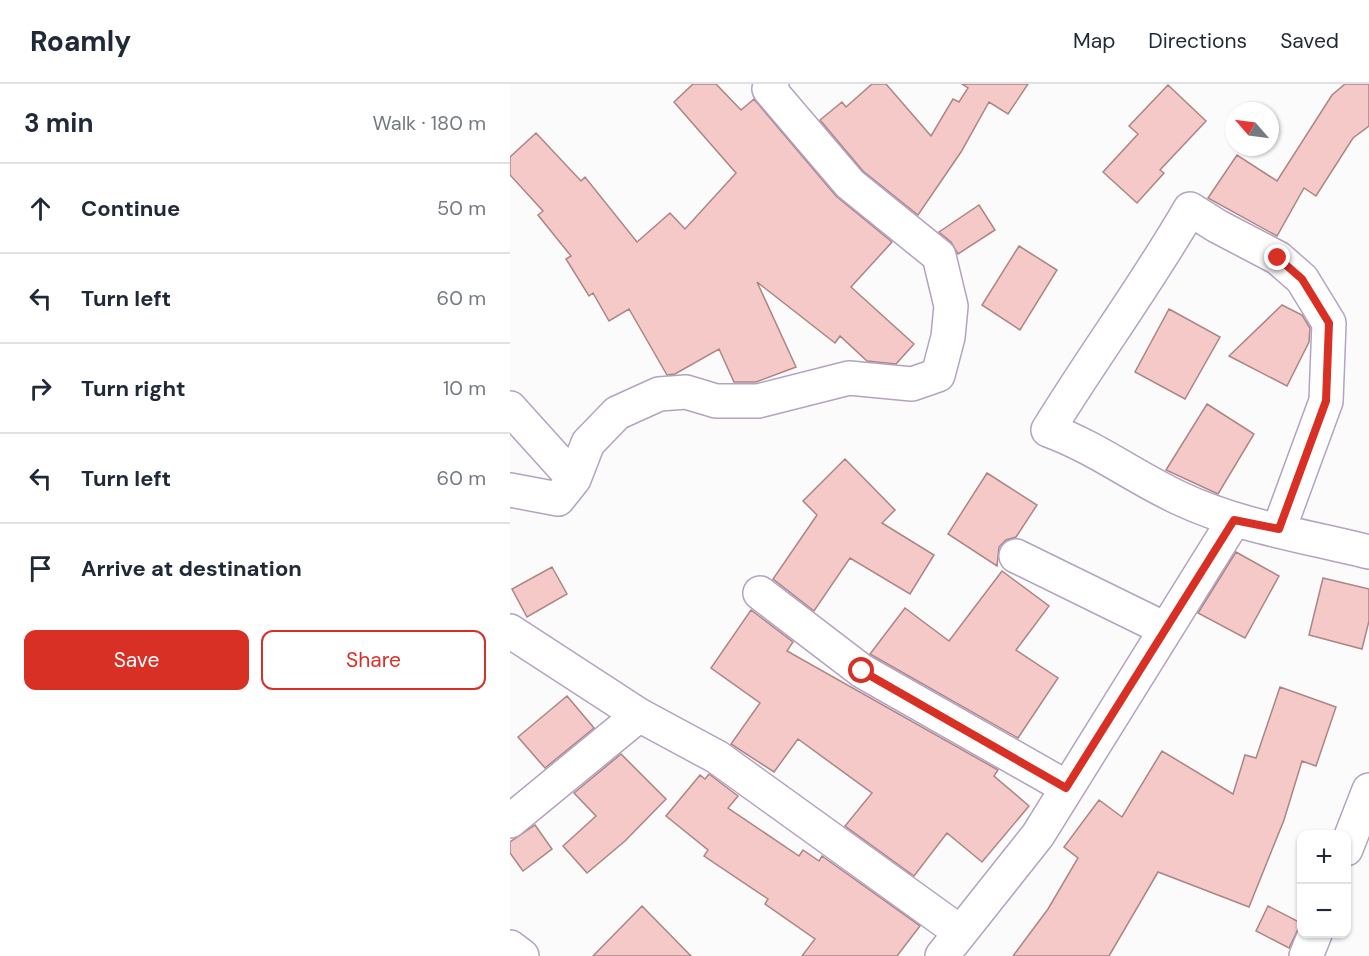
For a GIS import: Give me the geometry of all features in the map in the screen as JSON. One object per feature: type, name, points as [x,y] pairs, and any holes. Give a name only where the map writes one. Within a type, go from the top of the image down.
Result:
[{"type":"street","points":[[510,490],[558,499],[574,479],[588,443],[617,413],[659,394],[686,392],[716,401],[758,401],[849,378],[912,384],[938,375],[948,337],[951,306],[939,256],[850,184],[769,89],[772,84]]},
{"type":"street","points":[[1279,529],[1326,401],[1329,323],[1302,279],[1278,258],[1190,209],[1134,302],[1085,370],[1048,430],[1081,442],[1178,498],[1234,520],[1369,552]]},
{"type":"street","points":[[510,408],[574,479]]},
{"type":"street","points":[[510,631],[639,715],[717,757],[951,944],[1038,835],[1234,520]]},
{"type":"street","points":[[1016,556],[1165,629]]},
{"type":"street","points":[[760,593],[862,671],[1066,788]]},
{"type":"street","points":[[510,821],[639,715]]},
{"type":"street","points":[[1351,838],[1369,790]]},
{"type":"street","points":[[1306,956],[1313,938]]},
{"type":"street","points":[[510,947],[522,956]]},
{"type":"building","points":[[693,84],[716,84],[741,110],[754,99],[836,196],[892,242],[851,287],[914,344],[896,364],[867,361],[840,336],[835,343],[757,282],[796,367],[756,382],[734,382],[719,349],[675,374],[667,375],[629,309],[609,321],[593,293],[589,296],[566,259],[571,256],[538,215],[543,211],[510,175],[510,157],[536,133],[581,181],[585,177],[637,242],[670,213],[685,229],[736,173],[674,102]]},
{"type":"building","points":[[872,84],[886,84],[931,136],[953,99],[959,102],[968,88],[962,84],[1028,84],[1008,114],[989,102],[961,152],[918,215],[863,171],[820,120],[842,102],[846,107]]},
{"type":"building","points":[[1345,84],[1369,84],[1369,126],[1353,138],[1316,196],[1304,188],[1277,236],[1208,198],[1236,156],[1277,181],[1332,95]]},
{"type":"building","points":[[1168,85],[1206,121],[1160,170],[1164,173],[1137,203],[1103,172],[1138,134],[1129,126]]},
{"type":"building","points":[[979,205],[995,230],[958,254],[951,242],[939,232]]},
{"type":"building","points":[[1019,246],[1057,270],[1020,330],[982,305]]},
{"type":"building","points":[[1282,305],[1302,315],[1310,328],[1309,342],[1287,386],[1229,356]]},
{"type":"building","points":[[1169,309],[1220,337],[1185,399],[1135,372]]},
{"type":"building","points":[[1207,404],[1254,434],[1218,494],[1166,470]]},
{"type":"building","points":[[845,459],[895,510],[882,523],[934,555],[910,594],[850,558],[814,611],[773,579],[817,515],[803,501]]},
{"type":"building","points":[[987,473],[1037,505],[1016,537],[1006,540],[999,547],[997,566],[948,534]]},
{"type":"building","points":[[1236,552],[1279,576],[1245,638],[1198,613]]},
{"type":"building","points":[[552,567],[567,594],[527,617],[512,589]]},
{"type":"building","points":[[1002,571],[1049,606],[1016,650],[1058,678],[1018,738],[870,654],[905,608],[949,641]]},
{"type":"building","points":[[1323,578],[1369,589],[1369,621],[1362,649],[1309,635]]},
{"type":"building","points":[[751,610],[793,642],[787,651],[998,770],[994,776],[1029,806],[982,862],[947,833],[914,876],[845,826],[872,793],[798,739],[774,772],[731,744],[760,703],[711,668]]},
{"type":"building","points":[[1280,687],[1336,707],[1316,766],[1302,761],[1284,820],[1249,907],[1158,872],[1109,956],[1013,956],[1048,909],[1078,858],[1064,847],[1099,800],[1122,817],[1162,751],[1233,794],[1245,755],[1256,758]]},
{"type":"building","points":[[567,696],[594,728],[545,768],[518,737]]},
{"type":"building","points":[[621,754],[666,799],[625,841],[587,873],[563,846],[596,816],[574,793]]},
{"type":"building","points":[[709,774],[738,796],[728,808],[799,856],[803,850],[819,861],[822,856],[920,926],[897,956],[802,956],[815,939],[765,904],[768,899],[704,856],[708,850],[666,816],[700,775],[705,779]]},
{"type":"building","points":[[535,825],[552,849],[523,871],[510,853],[510,842]]},
{"type":"building","points":[[642,906],[691,956],[593,956]]},
{"type":"building","points":[[1268,906],[1297,921],[1297,931],[1289,948],[1256,931]]},
{"type":"route","points":[[862,671],[1066,788],[1234,520],[1279,529],[1326,401],[1329,323],[1302,279],[1278,258]]}]
